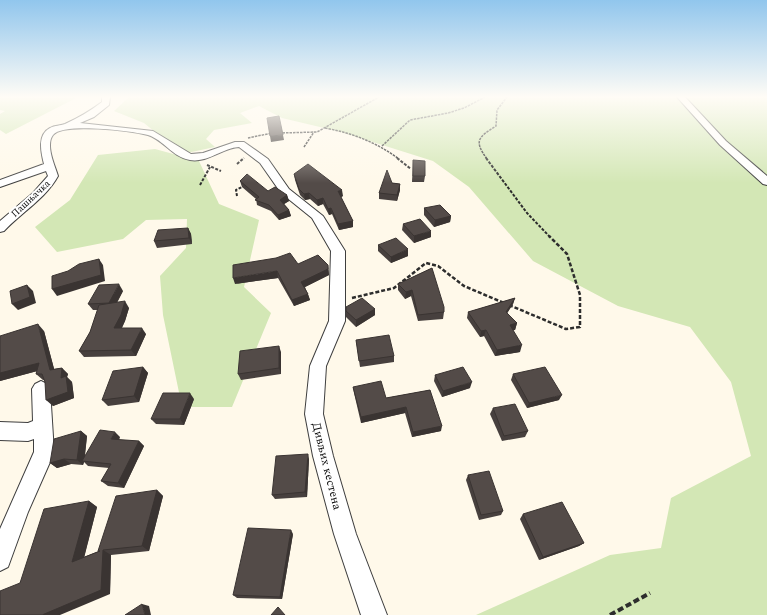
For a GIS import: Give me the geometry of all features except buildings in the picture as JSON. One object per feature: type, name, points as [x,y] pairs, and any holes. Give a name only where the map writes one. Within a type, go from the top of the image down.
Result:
[{"type":"street","points":[[0,184],[49,166],[46,150],[47,135],[52,130],[66,126]]},
{"type":"street","points":[[75,126],[150,133],[160,136],[178,152],[190,157],[212,155],[240,144]]},
{"type":"street","points":[[707,126],[723,143],[767,182]]},
{"type":"street","name":"Дивљих кестена","points":[[240,144],[264,161],[285,191],[317,216],[324,225],[338,251],[336,326],[325,346],[318,366],[314,414],[323,456],[345,534],[374,615]]},
{"type":"street","name":"Пашњачка","points":[[0,228],[49,183],[53,176],[49,166]]},
{"type":"street","points":[[0,560],[18,510],[44,453],[41,389]]},
{"type":"street","points":[[0,431],[28,432],[42,427]]},
{"type":"path","points":[[240,144],[246,139],[256,135],[289,132],[314,132],[328,126]]},
{"type":"path","points":[[382,146],[404,126]]},
{"type":"path","points":[[336,301],[394,288],[426,263],[438,266],[464,286],[566,329],[580,327],[580,295],[567,254],[526,213],[480,150],[478,143],[481,136],[496,126]]},
{"type":"path","points":[[324,128],[356,136],[382,146],[411,169]]},
{"type":"path","points":[[304,147],[313,136],[314,132]]},
{"type":"path","points":[[200,185],[210,167]]},
{"type":"path","points":[[237,196],[236,190],[250,185]]},
{"type":"path","points":[[610,615],[650,593]]},
{"type":"green space","points":[[0,126],[22,126],[6,134],[0,130]]},
{"type":"green space","points":[[147,126],[237,126],[214,130],[206,139],[215,147],[182,154]]},
{"type":"green space","points":[[314,126],[767,126],[767,615],[476,615],[610,555],[661,548],[671,498],[751,456],[731,382],[690,327],[618,306],[533,261],[469,187],[433,161],[341,132]]},
{"type":"green space","points":[[155,149],[199,161],[219,204],[259,220],[244,287],[271,313],[232,407],[182,407],[163,315],[160,276],[186,248],[187,219],[146,220],[123,239],[57,252],[35,227],[70,200],[98,155]]}]
